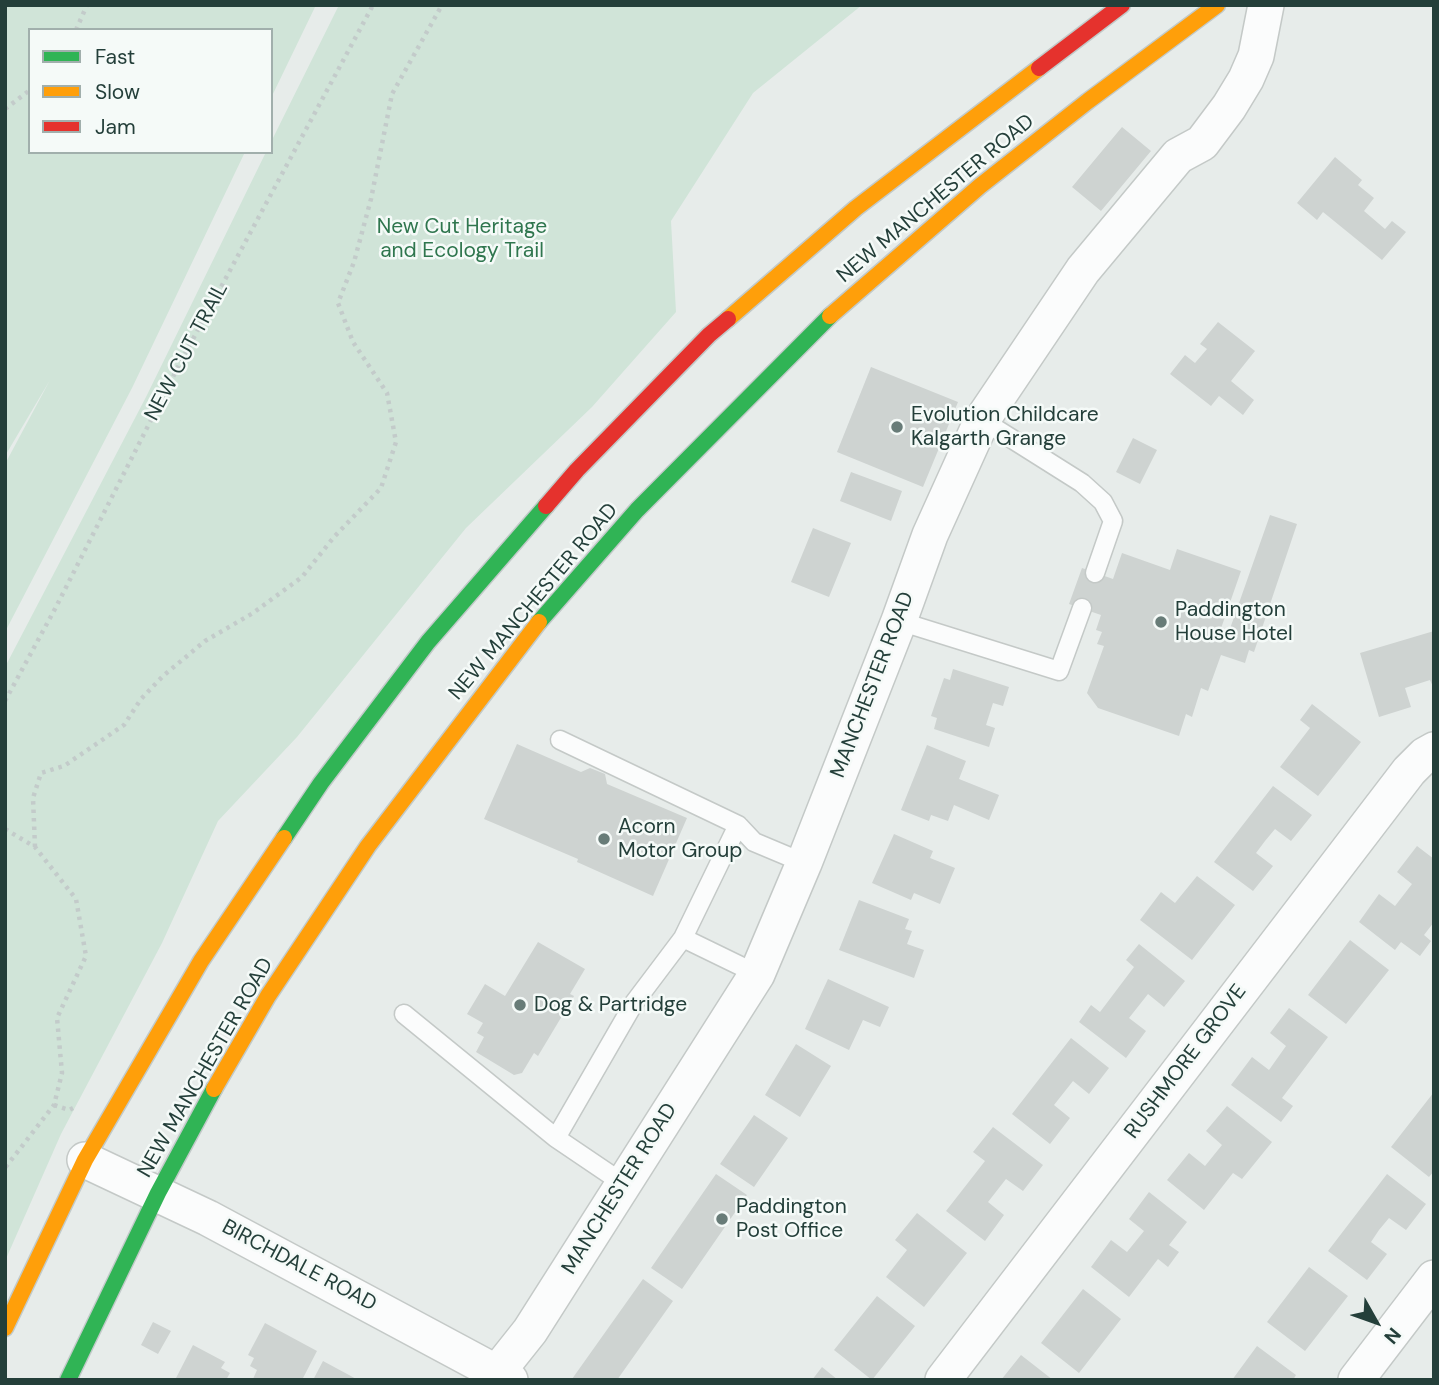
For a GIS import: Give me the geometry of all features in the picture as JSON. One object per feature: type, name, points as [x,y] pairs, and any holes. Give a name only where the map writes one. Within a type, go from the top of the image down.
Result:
[{"type":"main road","name":"NEW MANCHESTER ROAD","points":[[5,1328],[85,1160],[201,961],[321,783],[428,642],[577,470],[709,335],[856,208],[1122,5]]},
{"type":"main road","name":"NEW MANCHESTER ROAD","points":[[68,1380],[158,1193],[261,1007],[368,846],[540,621],[637,510],[813,330],[980,186],[1217,5]]},
{"type":"street","name":"MANCHESTER ROAD","points":[[499,1377],[757,974],[804,863],[930,535],[982,420],[1083,270],[1178,156],[1202,144],[1246,79],[1256,56],[1266,5]]},
{"type":"street","name":"RUSHMORE GROVE","points":[[943,1380],[1409,771],[1434,750]]},
{"type":"street","name":"BIRCHDALE ROAD","points":[[85,1160],[208,1217],[499,1377]]},
{"type":"street","points":[[1356,1380],[1434,1278]]},
{"type":"lane","points":[[982,420],[1082,483],[1103,502],[1113,520],[1095,573]]},
{"type":"lane","points":[[899,621],[1059,671],[1082,608]]},
{"type":"lane","points":[[560,740],[738,825],[754,842],[804,863]]},
{"type":"lane","points":[[556,1138],[634,1003],[683,939],[738,825]]},
{"type":"lane","points":[[683,939],[757,974]]},
{"type":"lane","points":[[404,1014],[556,1138],[624,1184]]},
{"type":"path","points":[[77,28],[87,5]]},
{"type":"path","name":"NEW CUT TRAIL","points":[[5,701],[179,365],[373,5]]},
{"type":"path","points":[[35,847],[33,798],[41,773],[64,766],[124,725],[141,699],[163,676],[205,641],[253,613],[302,578],[334,537],[381,488],[396,442],[387,393],[354,342],[338,303],[354,262],[371,199],[392,93],[442,5]]},
{"type":"path","points":[[5,109],[28,92]]},
{"type":"path","points":[[5,829],[35,847],[76,899],[86,956],[57,1018],[62,1073],[54,1105],[5,1168]]},
{"type":"green space","points":[[5,5],[316,5],[273,94],[273,28],[28,28],[28,154],[244,154],[132,388],[5,632],[5,464],[50,380],[5,456]]},
{"type":"green space","name":"New Cut Heritage and Ecology Trail","points":[[339,5],[862,5],[753,93],[671,221],[676,312],[592,407],[466,528],[297,737],[218,821],[162,943],[61,1134],[5,1261],[5,667],[146,397],[265,154],[273,154],[273,138]]},
{"type":"building","points":[[1122,127],[1151,151],[1101,211],[1072,187]]},
{"type":"building","points":[[1335,157],[1362,180],[1358,185],[1374,198],[1364,211],[1385,229],[1392,221],[1406,232],[1382,260],[1323,212],[1317,220],[1297,203]]},
{"type":"building","points":[[1218,322],[1255,351],[1231,381],[1254,400],[1243,415],[1219,396],[1211,406],[1170,374],[1185,355],[1195,363],[1207,349],[1200,344]]},
{"type":"building","name":"Evolution Childcare Kalgarth Grange","points":[[871,367],[958,402],[923,487],[837,452]]},
{"type":"building","points":[[1133,438],[1157,450],[1140,484],[1116,472]]},
{"type":"building","points":[[851,472],[902,491],[891,521],[840,501]]},
{"type":"building","name":"Paddington House Hotel","points":[[1270,515],[1297,524],[1254,652],[1249,650],[1245,663],[1221,655],[1208,691],[1201,688],[1192,717],[1186,714],[1179,736],[1098,708],[1087,693],[1104,646],[1097,644],[1102,632],[1096,630],[1101,615],[1069,604],[1082,568],[1113,579],[1122,553],[1170,570],[1177,549],[1241,571],[1218,637],[1226,640]]},
{"type":"building","points":[[813,528],[851,543],[829,597],[791,582]]},
{"type":"building","points":[[1434,631],[1434,689],[1430,680],[1405,688],[1411,707],[1379,717],[1360,653]]},
{"type":"building","points":[[953,669],[1009,687],[1003,706],[993,703],[986,725],[995,728],[989,747],[934,729],[937,718],[931,716],[944,678],[950,680]]},
{"type":"building","points":[[1312,704],[1361,742],[1318,796],[1280,767],[1310,728],[1300,720]]},
{"type":"building","name":"Acorn Motor Group","points":[[517,744],[581,772],[590,768],[605,774],[607,784],[687,818],[653,896],[577,862],[578,859],[484,819]]},
{"type":"building","points":[[927,745],[966,761],[959,779],[999,795],[989,820],[954,805],[948,821],[931,815],[929,821],[901,810]]},
{"type":"building","points":[[1273,786],[1312,815],[1291,841],[1275,829],[1265,841],[1256,853],[1273,866],[1253,891],[1214,862]]},
{"type":"building","points":[[894,834],[933,851],[930,858],[955,868],[940,904],[914,893],[911,900],[872,883]]},
{"type":"building","points":[[1417,846],[1434,859],[1434,922],[1424,935],[1431,941],[1420,956],[1401,942],[1395,950],[1359,922],[1379,894],[1395,906],[1412,884],[1397,872]]},
{"type":"building","points":[[1197,876],[1235,905],[1192,960],[1140,920],[1161,892],[1175,903]]},
{"type":"building","points":[[859,900],[909,919],[905,929],[912,931],[907,944],[924,950],[914,978],[839,950]]},
{"type":"building","points":[[1350,940],[1389,970],[1346,1024],[1308,995]]},
{"type":"building","name":"Dog & Partridge","points":[[538,942],[585,969],[570,994],[574,996],[538,1056],[534,1053],[522,1073],[514,1075],[476,1052],[484,1037],[477,1033],[483,1023],[467,1014],[485,984],[505,996]]},
{"type":"building","points":[[1139,944],[1185,981],[1164,1007],[1148,994],[1129,1018],[1146,1031],[1126,1058],[1079,1022],[1091,1005],[1100,1012],[1134,967],[1126,960]]},
{"type":"building","points":[[828,979],[889,1007],[880,1027],[863,1020],[849,1050],[805,1029]]},
{"type":"building","points":[[1289,1008],[1328,1037],[1282,1098],[1293,1106],[1281,1122],[1231,1085],[1252,1057],[1269,1070],[1286,1046],[1270,1033]]},
{"type":"building","points":[[1071,1038],[1109,1068],[1089,1094],[1073,1081],[1054,1105],[1070,1118],[1050,1144],[1012,1114]]},
{"type":"building","points":[[796,1044],[831,1066],[800,1117],[765,1095]]},
{"type":"building","points":[[1434,1092],[1434,1171],[1429,1177],[1391,1147]]},
{"type":"building","points":[[1227,1106],[1272,1142],[1242,1179],[1233,1173],[1204,1210],[1167,1180],[1189,1153],[1205,1166],[1222,1145],[1206,1131]]},
{"type":"building","points":[[754,1115],[788,1138],[754,1187],[720,1164]]},
{"type":"building","points":[[993,1127],[1043,1165],[1023,1191],[1006,1179],[988,1202],[1004,1215],[985,1241],[946,1211],[985,1161],[973,1152]]},
{"type":"building","points":[[716,1174],[747,1195],[682,1289],[651,1268]]},
{"type":"building","points":[[1387,1174],[1426,1204],[1406,1230],[1389,1218],[1379,1230],[1371,1242],[1387,1254],[1367,1280],[1328,1251]]},
{"type":"building","points":[[1149,1192],[1187,1222],[1169,1245],[1179,1252],[1168,1267],[1158,1259],[1129,1297],[1091,1267],[1111,1240],[1127,1252],[1144,1231],[1129,1219]]},
{"type":"building","points":[[917,1213],[967,1253],[924,1307],[886,1277],[907,1250],[895,1240]]},
{"type":"building","points":[[1309,1267],[1348,1296],[1305,1351],[1267,1322]]},
{"type":"building","points":[[643,1279],[673,1301],[617,1380],[573,1380],[572,1379]]},
{"type":"building","points":[[1083,1289],[1121,1319],[1079,1373],[1041,1343]]},
{"type":"building","points":[[877,1296],[915,1326],[872,1380],[834,1350]]},
{"type":"building","points":[[153,1322],[171,1331],[158,1354],[141,1345]]},
{"type":"building","points":[[265,1323],[317,1351],[302,1380],[253,1379],[257,1370],[250,1366],[254,1358],[248,1355]]},
{"type":"building","points":[[193,1345],[225,1362],[221,1368],[230,1373],[226,1380],[175,1380]]},
{"type":"building","points":[[1257,1346],[1296,1375],[1293,1380],[1232,1380]]},
{"type":"building","points":[[1021,1355],[1053,1380],[1001,1380]]},
{"type":"building","points":[[323,1361],[349,1375],[358,1380],[313,1380]]},
{"type":"building","points":[[822,1367],[838,1380],[812,1380]]},
{"type":"traffic: fast","points":[[539,622],[637,510],[830,316]]},
{"type":"traffic: fast","points":[[284,838],[321,783],[428,642],[546,506]]},
{"type":"traffic: fast","points":[[68,1380],[158,1193],[214,1089]]},
{"type":"traffic: slow","points":[[830,316],[980,186],[1217,5]]},
{"type":"traffic: slow","points":[[728,319],[856,208],[1039,68]]},
{"type":"traffic: slow","points":[[214,1089],[268,996],[368,846],[539,622]]},
{"type":"traffic: slow","points":[[5,1328],[85,1160],[201,961],[284,838]]},
{"type":"traffic: jam","points":[[1039,68],[1122,5]]},
{"type":"traffic: jam","points":[[546,506],[577,470],[709,335],[728,319]]},
{"type":"place","name":"Evolution Childcare Kalgarth Grange","points":[[897,427]]},
{"type":"place","name":"Paddington House Hotel","points":[[1161,622]]},
{"type":"place","name":"Acorn Motor Group","points":[[604,839]]},
{"type":"place","name":"Dog & Partridge","points":[[520,1005]]},
{"type":"place","name":"Paddington Post Office","points":[[722,1219]]}]
